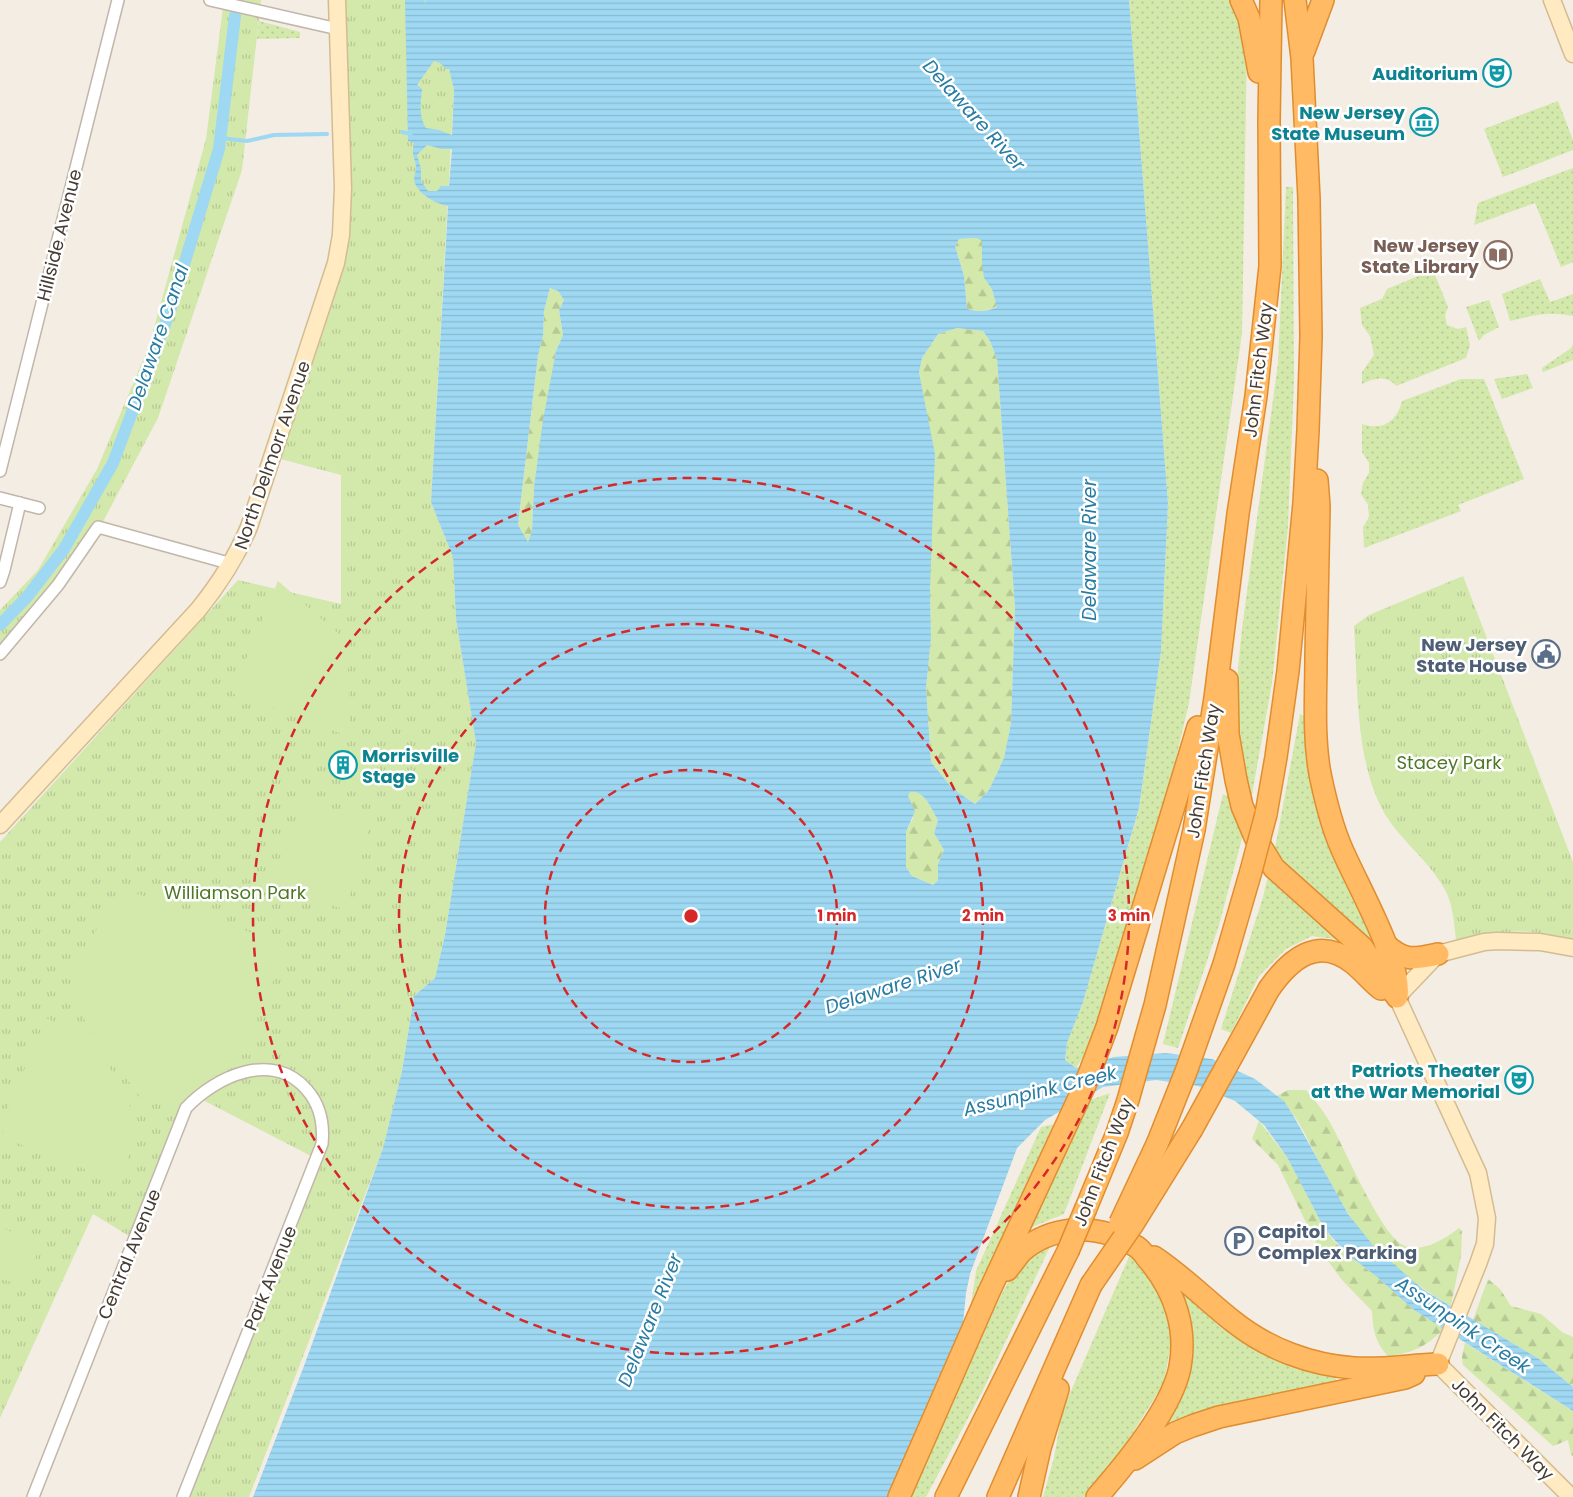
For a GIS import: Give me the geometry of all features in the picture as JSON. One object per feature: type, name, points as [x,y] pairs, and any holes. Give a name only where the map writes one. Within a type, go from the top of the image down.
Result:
[{"type":"highway","points":[[1241,0],[1249,18],[1269,121]]},
{"type":"highway","name":"John Fitch Way","points":[[946,1497],[1068,1251],[1117,1133],[1155,1005],[1194,830],[1256,396],[1270,266],[1269,121],[1271,0]]},
{"type":"highway","points":[[998,1497],[1088,1291],[1173,1107],[1224,964],[1266,814],[1288,670],[1304,503],[1310,373],[1311,254],[1302,58],[1295,0]]},
{"type":"highway","points":[[1302,58],[1323,0]]},
{"type":"highway","points":[[1310,373],[1319,506],[1316,742],[1320,774],[1328,809],[1340,845],[1386,945],[1397,978],[1397,997]]},
{"type":"highway","points":[[1231,570],[1227,673],[1228,734],[1236,780],[1249,824],[1265,856],[1274,868],[1362,947],[1397,997]]},
{"type":"highway","points":[[899,1497],[988,1294],[1085,1085],[1107,1027],[1220,658]]},
{"type":"highway","points":[[1386,945],[1394,952],[1408,959],[1438,954]]},
{"type":"highway","points":[[1029,1497],[1040,1448],[1088,1291],[1133,1224],[1192,1129],[1234,1050],[1280,973],[1295,959],[1312,952],[1328,951],[1345,957],[1385,992],[1397,997]]},
{"type":"highway","points":[[988,1294],[1022,1252],[1034,1243],[1058,1232],[1085,1229],[1106,1232],[1139,1248],[1170,1268],[1252,1335],[1278,1349],[1303,1359],[1355,1368],[1438,1364]]},
{"type":"highway","points":[[1097,1497],[1125,1466],[1157,1419],[1179,1372],[1183,1347],[1179,1315],[1174,1300],[1164,1282],[1139,1248]]},
{"type":"highway","points":[[1125,1466],[1154,1446],[1192,1426],[1219,1417],[1404,1378],[1438,1364]]},
{"type":"main road","name":"North Delmorr Avenue","points":[[0,825],[217,588],[232,564],[250,524],[336,263],[343,205],[337,0]]},
{"type":"main road","points":[[1552,0],[1573,54]]},
{"type":"main road","points":[[1438,1364],[1478,1264],[1486,1239],[1488,1218],[1484,1193],[1478,1173],[1397,997],[1438,954],[1484,942],[1497,941],[1532,941],[1573,948]]},
{"type":"main road","name":"John Fitch Way","points":[[1438,1364],[1570,1496]]},
{"type":"street","name":"Hillside Avenue","points":[[0,471],[118,0]]},
{"type":"street","points":[[210,0],[338,30]]},
{"type":"street","points":[[0,498],[39,508]]},
{"type":"street","points":[[0,582],[20,503]]},
{"type":"street","points":[[0,654],[58,585],[98,528],[232,564]]},
{"type":"street","name":"Central Avenue","points":[[33,1497],[186,1108],[196,1097],[222,1080],[251,1071],[279,1071]]},
{"type":"street","name":"Park Avenue","points":[[183,1497],[322,1144],[323,1129],[318,1105],[303,1085],[279,1071]]},
{"type":"green space","points":[[224,0],[261,0],[242,170],[158,418],[90,546],[0,651],[0,610],[38,570],[97,469],[149,346],[206,139]]},
{"type":"green space","name":"Williamson Park","points":[[337,0],[425,0],[443,43],[454,90],[431,502],[453,557],[456,619],[476,743],[445,935],[435,978],[414,996],[402,1071],[383,1148],[249,1497],[185,1497],[317,1159],[197,1097],[134,1239],[93,1214],[0,1418],[0,842],[238,580],[341,604],[341,475],[273,457],[332,277],[342,143]]},
{"type":"green space","points":[[1129,0],[1236,0],[1247,42],[1242,333],[1189,703],[1166,801],[1109,987],[1087,1051],[1076,1068],[1065,1060],[1067,1043],[1083,1002],[1139,809],[1161,651],[1168,503]]},
{"type":"green space","points":[[259,21],[300,32],[300,38],[257,39]]},
{"type":"green space","points":[[1558,101],[1573,140],[1573,150],[1503,177],[1484,129]]},
{"type":"green space","points":[[1573,168],[1573,262],[1561,267],[1535,203],[1474,225],[1478,203]]},
{"type":"green space","points":[[1286,187],[1293,187],[1294,381],[1288,526],[1272,683],[1251,800],[1238,749],[1236,689],[1242,629],[1278,363]]},
{"type":"green space","points":[[977,237],[982,241],[984,278],[992,289],[997,306],[982,311],[967,309],[964,276],[955,246],[959,239]]},
{"type":"green space","points":[[1433,270],[1448,307],[1445,315],[1447,325],[1458,329],[1466,327],[1470,345],[1466,358],[1396,386],[1389,380],[1384,379],[1371,380],[1362,384],[1362,372],[1374,355],[1370,336],[1362,325],[1360,308],[1382,299],[1387,289]]},
{"type":"green space","points":[[1540,279],[1550,302],[1573,294],[1573,316],[1535,315],[1510,321],[1502,294]]},
{"type":"green space","points":[[550,288],[558,291],[564,300],[559,310],[563,335],[556,351],[534,487],[532,531],[528,542],[518,526],[538,355],[543,336],[544,311]]},
{"type":"green space","points":[[1489,300],[1499,327],[1484,335],[1479,341],[1466,307]]},
{"type":"green space","points":[[957,328],[983,331],[990,341],[997,359],[1015,608],[1011,723],[1004,758],[989,790],[975,804],[952,788],[931,762],[926,688],[931,638],[930,589],[919,373],[922,358],[938,334]]},
{"type":"green space","points":[[1573,344],[1573,360],[1543,372],[1542,368],[1571,348]]},
{"type":"green space","points":[[1527,374],[1533,388],[1502,399],[1494,379]]},
{"type":"green space","points":[[1461,379],[1484,379],[1524,479],[1458,505],[1461,511],[1364,548],[1363,527],[1369,517],[1368,505],[1361,494],[1363,483],[1369,473],[1369,463],[1362,452],[1362,424],[1376,426],[1388,423],[1400,408],[1402,401]]},
{"type":"green space","name":"Stacey Park","points":[[1463,576],[1573,862],[1573,941],[1529,932],[1501,932],[1456,940],[1451,906],[1444,888],[1429,867],[1395,829],[1381,807],[1366,765],[1359,719],[1354,626],[1369,615]]},
{"type":"green space","points":[[278,581],[347,641],[350,737],[232,693]]},
{"type":"green space","points":[[1300,714],[1306,717],[1380,945],[1312,936],[1286,949],[1259,976],[1231,1033],[1221,1029],[1263,897],[1277,838]]},
{"type":"green space","points":[[910,792],[915,792],[924,797],[938,820],[934,833],[944,850],[938,864],[938,880],[933,885],[912,876],[906,867],[906,832],[913,818],[908,796]]},
{"type":"green space","points":[[1223,794],[1233,798],[1244,831],[1219,925],[1178,1048],[1163,1044]]},
{"type":"green space","points":[[304,799],[370,822],[346,910],[269,884]]},
{"type":"green space","points":[[123,889],[276,941],[283,951],[272,984],[235,1066],[168,1102],[146,1105],[87,1025],[78,1005],[72,967]]},
{"type":"green space","points":[[46,1018],[76,1032],[95,1048],[120,1082],[130,1107],[133,1140],[122,1183],[6,1139],[0,1127]]},
{"type":"green space","points":[[1288,1090],[1306,1090],[1321,1108],[1375,1209],[1394,1238],[1403,1245],[1417,1248],[1440,1241],[1459,1228],[1462,1231],[1461,1256],[1451,1306],[1415,1283],[1393,1265],[1372,1245],[1357,1226],[1346,1211],[1298,1121],[1277,1096]]},
{"type":"green space","points":[[1110,1093],[1064,1214],[1027,1229],[1085,1102]]},
{"type":"green space","points":[[1259,1121],[1287,1157],[1324,1228],[1333,1240],[1414,1310],[1444,1329],[1431,1340],[1405,1353],[1388,1356],[1380,1346],[1373,1324],[1372,1311],[1342,1280],[1325,1257],[1314,1239],[1278,1165],[1252,1139]]},
{"type":"green space","points":[[1059,1123],[969,1318],[976,1271],[1041,1127]]},
{"type":"green space","points":[[0,1227],[41,1244],[24,1287],[0,1278]]},
{"type":"green space","points":[[1053,1240],[983,1390],[926,1497],[910,1497],[984,1328],[1018,1263]]},
{"type":"green space","points":[[1131,1252],[1159,1281],[1174,1326],[1164,1383],[1123,1448],[1084,1497],[1043,1497],[1054,1458],[1062,1412]]},
{"type":"green space","points":[[1488,1279],[1500,1289],[1511,1306],[1541,1314],[1562,1332],[1573,1337],[1573,1387],[1539,1359],[1473,1320]]},
{"type":"green space","points":[[1175,1280],[1336,1372],[1336,1381],[1165,1423],[1189,1367],[1184,1300]]},
{"type":"green space","points":[[1465,1343],[1573,1411],[1573,1456],[1571,1455],[1568,1440],[1553,1446],[1463,1365],[1462,1357]]},
{"type":"water","points":[[405,0],[424,0],[426,5],[425,0],[1129,0],[1168,503],[1161,651],[1139,808],[1083,1002],[1067,1043],[1065,1060],[1076,1068],[1114,1057],[1166,1053],[1212,1059],[1255,1079],[1284,1101],[1348,1214],[1376,1249],[1424,1290],[1539,1359],[1573,1387],[1573,1411],[1414,1310],[1377,1277],[1346,1253],[1324,1228],[1287,1157],[1264,1125],[1235,1101],[1198,1086],[1156,1080],[1103,1087],[1045,1120],[1017,1148],[970,1274],[963,1324],[954,1356],[887,1497],[253,1497],[304,1366],[383,1148],[402,1071],[414,996],[435,978],[445,935],[476,743],[456,619],[453,557],[431,502],[448,206],[428,198],[419,190],[414,180],[416,167],[413,154],[414,143],[408,141]],"holes":[[[434,61],[449,69],[454,90],[452,135],[426,128],[421,114],[422,89],[417,85]],[[427,145],[442,149],[452,149],[449,186],[441,186],[437,191],[428,191],[421,181],[421,169],[417,155]],[[977,238],[982,241],[984,278],[992,289],[997,307],[982,311],[967,309],[964,276],[955,246],[959,239]],[[550,288],[558,291],[564,300],[559,310],[563,335],[556,351],[543,420],[534,487],[532,531],[528,542],[518,525],[538,355],[543,336],[544,311]],[[957,328],[983,331],[990,341],[997,359],[1015,608],[1011,723],[1004,758],[989,790],[975,804],[952,788],[931,762],[926,688],[931,638],[930,589],[935,454],[919,373],[922,358],[938,334]],[[910,792],[915,792],[924,797],[938,820],[934,833],[944,850],[938,864],[938,880],[933,885],[912,876],[906,867],[906,832],[915,811],[908,796]]]},
{"type":"waterway","name":"Delaware Canal","points":[[0,625],[27,597],[64,549],[113,463],[170,311],[219,149],[235,16]]},
{"type":"waterway","points":[[402,132],[411,134]]},
{"type":"waterway","points":[[220,138],[247,141],[274,135],[327,134]]},
{"type":"place","name":"Auditorium","points":[[1497,73]]},
{"type":"place","name":"New Jersey State Museum","points":[[1424,122]]},
{"type":"place","name":"New Jersey State Library","points":[[1498,255]]},
{"type":"place","name":"New Jersey State House","points":[[1546,654]]},
{"type":"place","name":"Morrisville Stage","points":[[343,765]]},
{"type":"place","name":"Patriots Theater at the War Memorial","points":[[1519,1080]]},
{"type":"place","name":"Capitol Complex Parking","points":[[1239,1241]]},
{"type":"water label","name":"Delaware River","points":[[974,115]]},
{"type":"water label","name":"Delaware River","points":[[1089,550]]},
{"type":"water label","name":"Delaware River","points":[[893,986]]},
{"type":"water label","name":"Assunpink Creek","points":[[1040,1091]]},
{"type":"water label","name":"Delaware River","points":[[650,1320]]},
{"type":"water label","name":"Assunpink Creek","points":[[1463,1325]]}]
